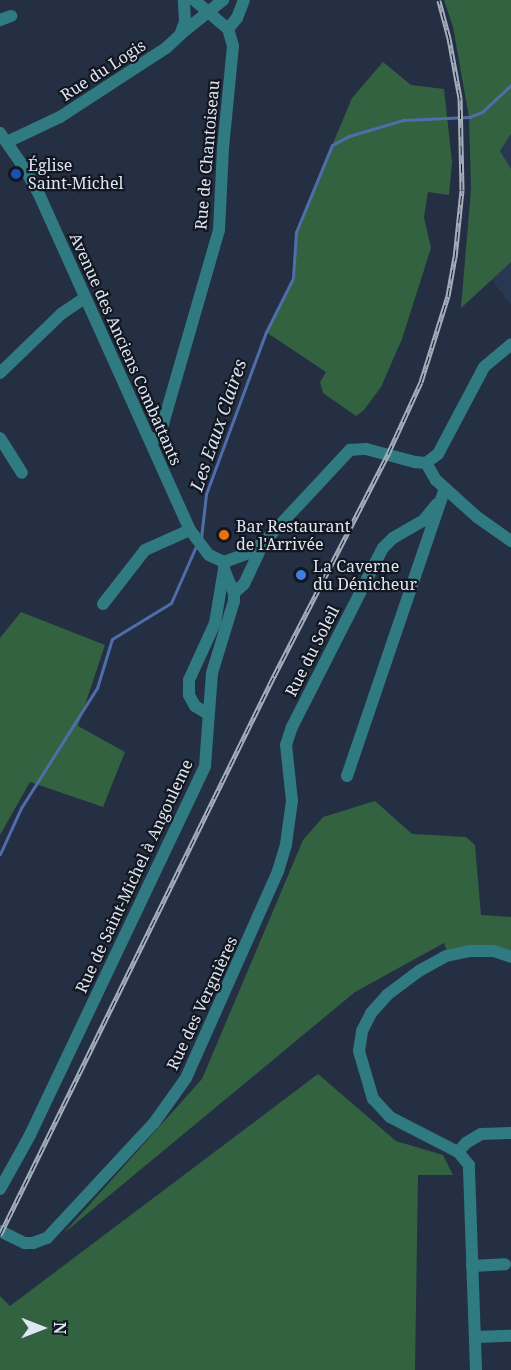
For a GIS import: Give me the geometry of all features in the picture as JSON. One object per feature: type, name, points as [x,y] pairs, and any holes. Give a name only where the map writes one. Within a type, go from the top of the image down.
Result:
[{"type":"street","points":[[180,36],[185,22],[184,0]]},
{"type":"street","points":[[194,0],[228,28],[237,18],[244,0]]},
{"type":"street","name":"Rue du Logis","points":[[4,138],[78,106],[132,72],[223,0]]},
{"type":"street","name":"Rue de Chantoiseau","points":[[151,442],[160,434],[219,231],[223,148],[232,46],[228,28]]},
{"type":"street","name":"Avenue des Anciens Combattants","points":[[4,138],[38,192],[193,535],[204,550],[224,566]]},
{"type":"street","points":[[0,373],[61,314],[85,298]]},
{"type":"street","points":[[224,566],[249,553],[265,541],[350,450],[366,449],[426,463],[438,454],[484,367],[511,344]]},
{"type":"street","points":[[0,438],[22,473]]},
{"type":"street","points":[[426,463],[436,480],[477,517],[511,541]]},
{"type":"street","points":[[347,776],[436,518],[437,504],[445,488]]},
{"type":"street","name":"Rue du Soleil","points":[[290,772],[286,753],[288,736],[383,548],[393,538],[423,521],[437,504]]},
{"type":"street","points":[[103,604],[145,550],[193,535]]},
{"type":"street","points":[[224,566],[234,593],[244,584],[265,541]]},
{"type":"street","points":[[208,714],[195,706],[189,695],[189,680],[215,623],[224,566]]},
{"type":"street","name":"Rue de Saint-Michel à Angouleme","points":[[0,1189],[30,1135],[196,788],[207,753],[212,673],[229,625],[234,593]]},
{"type":"street","name":"Rue des Vergnières","points":[[6,1234],[33,1243],[47,1238],[154,1123],[186,1078],[278,871],[286,844],[292,801],[290,772]]},
{"type":"street","points":[[476,1370],[469,1165],[458,1152],[390,1117],[373,1099],[359,1052],[362,1031],[371,1013],[387,995],[419,970],[446,956],[469,951],[494,951],[511,957]]},
{"type":"street","points":[[458,1152],[466,1143],[481,1134],[511,1133]]},
{"type":"street","points":[[472,1266],[505,1264]]},
{"type":"street","points":[[475,1337],[511,1336]]},
{"type":"shaded area","points":[[511,134],[511,169],[500,151]]},
{"type":"shaded area","points":[[511,262],[511,305],[491,279]]},
{"type":"green space","points":[[444,0],[511,0],[511,134],[500,151],[511,169],[511,262],[461,308],[471,189],[469,117],[453,27]]},
{"type":"green space","points":[[383,62],[411,85],[444,89],[452,162],[449,195],[428,192],[424,217],[431,248],[402,339],[381,387],[364,410],[356,416],[323,393],[320,382],[326,372],[266,332],[293,278],[296,232],[352,98]]},
{"type":"green space","points":[[21,612],[105,645],[78,726],[125,752],[103,807],[30,782],[0,835],[0,638]]},
{"type":"green space","points":[[375,801],[412,834],[466,837],[475,845],[481,915],[511,917],[511,951],[447,952],[444,943],[355,992],[64,1233],[202,1079],[303,840],[323,817]]},
{"type":"green space","points":[[318,1074],[396,1141],[443,1155],[453,1175],[418,1175],[415,1370],[0,1370],[0,1296],[10,1306]]},
{"type":"waterway","name":"Les Eaux Claires","points":[[201,538],[206,494],[266,332],[293,278],[296,232],[332,145],[349,136],[403,120],[469,117],[482,112],[511,85]]},
{"type":"waterway","name":"Les Eaux Claires","points":[[0,854],[21,808],[97,688],[112,639],[171,603],[196,546]]},
{"type":"railway","points":[[0,1235],[274,676],[388,454],[421,382],[448,296],[455,258],[462,190],[460,98],[449,38],[439,0]]},
{"type":"place","name":"Église Saint-Michel","points":[[16,174]]},
{"type":"place","name":"Bar Restaurant de l'Arrivée","points":[[224,535]]},
{"type":"place","name":"La Caverne du Dénicheur","points":[[301,575]]}]
